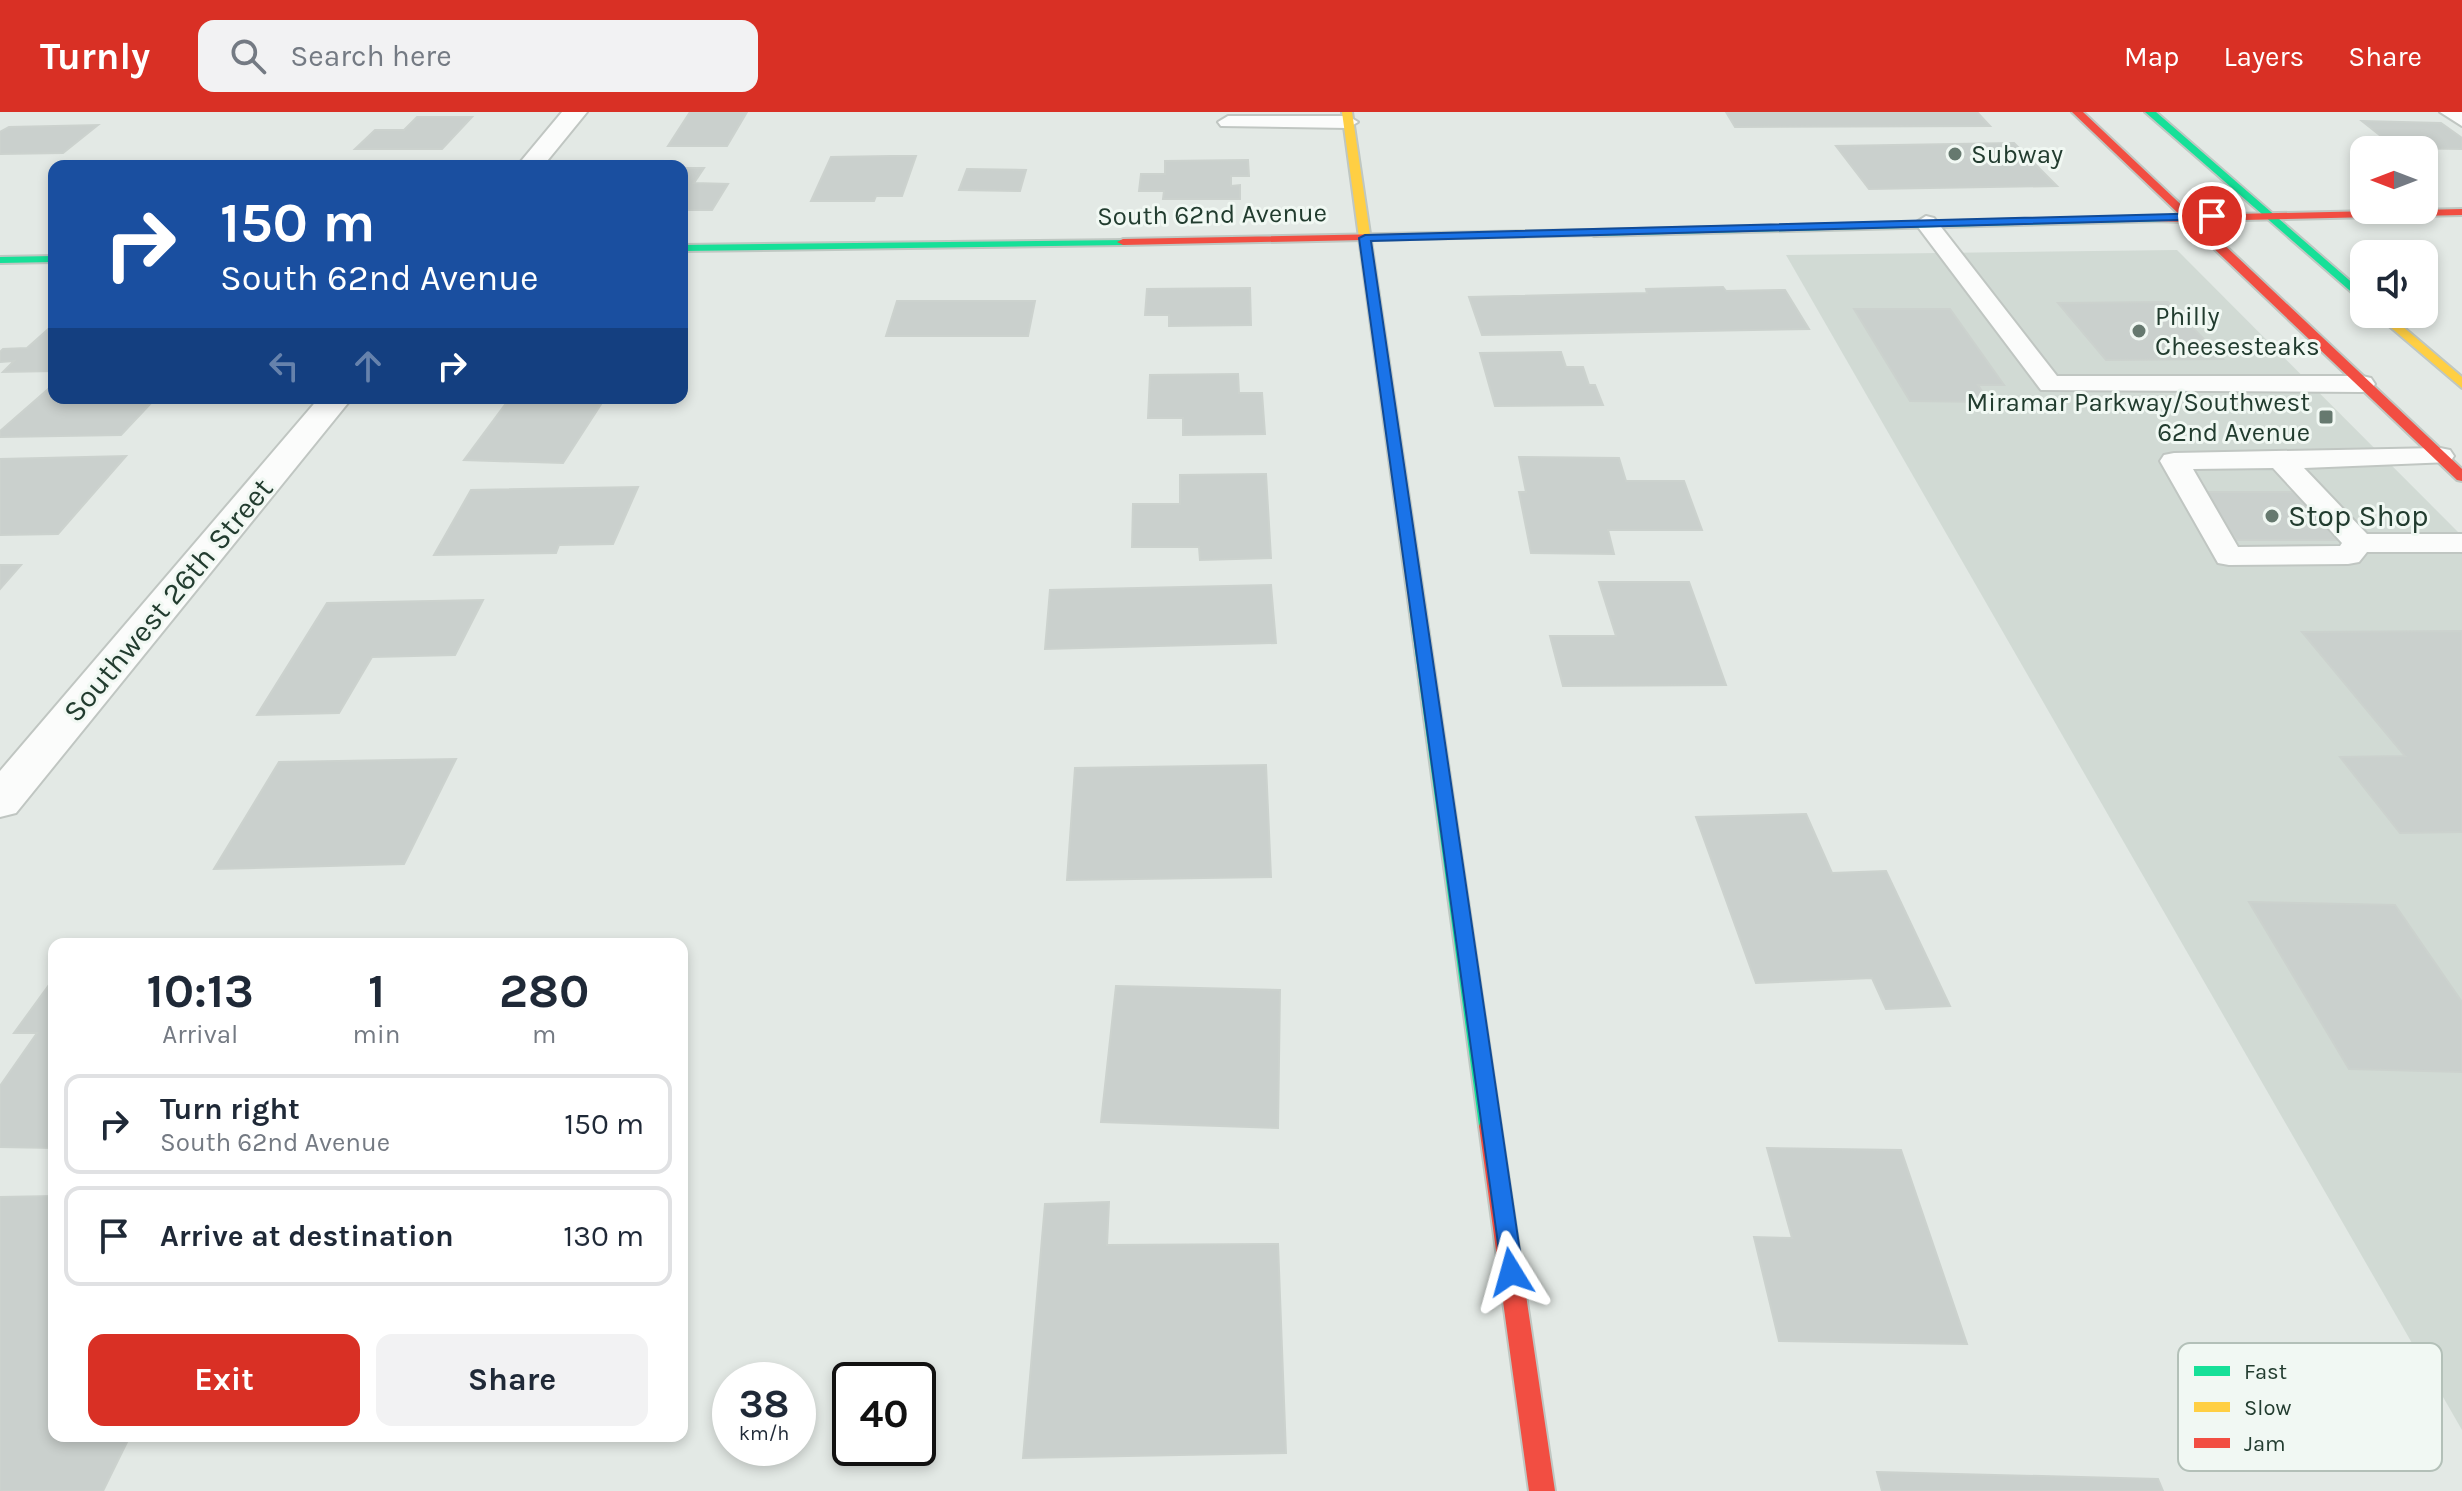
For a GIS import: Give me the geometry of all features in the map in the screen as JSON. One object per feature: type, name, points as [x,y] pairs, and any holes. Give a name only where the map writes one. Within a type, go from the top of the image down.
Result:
[{"type":"street","points":[[535,160],[575,112]]},
{"type":"street","points":[[2077,112],[2462,477]]},
{"type":"street","points":[[2150,112],[2350,287]]},
{"type":"street","points":[[1348,117],[1542,1491]]},
{"type":"street","name":"South 62nd Avenue","points":[[688,248],[1365,238],[2462,212]]},
{"type":"street","points":[[0,260],[48,259]]},
{"type":"street","points":[[2398,328],[2457,375]]},
{"type":"street","name":"Southwest 26th Street","points":[[0,801],[331,404]]},
{"type":"lane","points":[[2450,112],[2462,120]]},
{"type":"lane","points":[[1228,122],[1348,117]]},
{"type":"lane","points":[[1926,223],[2050,384],[2362,384]]},
{"type":"lane","points":[[2359,543],[2348,555],[2229,556],[2174,461],[2440,456]]},
{"type":"lane","points":[[2281,460],[2359,543],[2462,543]]},
{"type":"shaded area","points":[[2177,250],[2462,536],[2462,1430],[2442,1395],[2442,1343],[2412,1343],[1786,255]]},
{"type":"building","points":[[690,112],[747,112],[727,146],[668,146]]},
{"type":"building","points":[[1726,112],[1977,112],[1990,126],[1735,127]]},
{"type":"building","points":[[417,117],[472,117],[442,149],[355,149],[375,130],[404,130]]},
{"type":"building","points":[[2362,121],[2441,123],[2462,138],[2462,149],[2438,149],[2438,136],[2381,136]]},
{"type":"building","points":[[98,125],[63,153],[0,154],[0,132],[9,127]]},
{"type":"building","points":[[2014,143],[2057,186],[1869,189],[1836,146]]},
{"type":"building","points":[[916,156],[902,196],[876,196],[874,201],[811,201],[831,157]]},
{"type":"building","points":[[1248,160],[1249,176],[1231,176],[1231,186],[1240,185],[1240,199],[1163,199],[1164,191],[1139,191],[1141,174],[1165,174],[1165,161]]},
{"type":"building","points":[[688,168],[704,168],[694,183],[728,184],[712,210],[688,210]]},
{"type":"building","points":[[967,169],[1026,170],[1020,191],[959,190]]},
{"type":"building","points":[[1723,287],[1726,291],[1785,290],[1809,329],[1482,335],[1469,297],[1647,293],[1646,289]]},
{"type":"building","points":[[1250,288],[1251,325],[1169,326],[1169,315],[1145,315],[1147,289]]},
{"type":"building","points":[[897,301],[1035,301],[1028,336],[886,336]]},
{"type":"building","name":"Philly Cheesesteaks","points":[[2168,302],[2223,359],[2106,360],[2058,303]]},
{"type":"building","points":[[1854,309],[1950,309],[2004,385],[1978,385],[1989,402],[1910,401]]},
{"type":"building","points":[[48,329],[48,371],[3,372],[14,361],[0,362],[3,349],[27,348]]},
{"type":"building","points":[[1561,352],[1566,367],[1583,367],[1589,385],[1595,385],[1603,405],[1495,406],[1480,353]]},
{"type":"building","points":[[1238,374],[1239,393],[1262,393],[1265,434],[1183,435],[1183,418],[1148,418],[1150,375]]},
{"type":"building","points":[[48,389],[48,404],[150,404],[121,435],[0,437],[0,431]]},
{"type":"building","points":[[506,404],[601,404],[563,463],[464,460]]},
{"type":"building","points":[[126,456],[58,534],[0,535],[0,459]]},
{"type":"building","points":[[1519,457],[1619,458],[1626,481],[1684,481],[1702,530],[1608,530],[1614,554],[1531,553],[1519,492],[1526,492]]},
{"type":"building","points":[[1266,474],[1271,558],[1200,560],[1199,547],[1132,547],[1133,504],[1180,504],[1180,475]]},
{"type":"building","points":[[638,487],[613,544],[559,545],[556,553],[434,555],[471,490]]},
{"type":"building","name":"Stop Shop","points":[[2199,492],[2305,492],[2348,540],[2237,540]]},
{"type":"building","points":[[0,565],[21,565],[0,589]]},
{"type":"building","points":[[1599,582],[1689,582],[1726,685],[1563,686],[1550,636],[1616,636]]},
{"type":"building","points":[[1271,585],[1276,643],[1045,649],[1050,590]]},
{"type":"building","points":[[483,600],[455,655],[372,657],[339,713],[257,715],[327,603]]},
{"type":"building","points":[[2462,631],[2462,832],[2400,833],[2340,757],[2405,756],[2302,632]]},
{"type":"building","points":[[456,759],[404,864],[214,869],[279,762]]},
{"type":"building","points":[[1266,765],[1271,877],[1067,880],[1075,768]]},
{"type":"building","points":[[1806,814],[1832,873],[1886,871],[1950,1006],[1886,1009],[1872,978],[1756,983],[1696,817]]},
{"type":"building","points":[[2249,902],[2395,905],[2462,1002],[2462,1072],[2349,1069]]},
{"type":"building","points":[[48,986],[48,1148],[0,1147],[0,1086],[37,1033],[14,1033]]},
{"type":"building","points":[[1116,986],[1280,990],[1278,1128],[1101,1122]]},
{"type":"building","points":[[1767,1148],[1901,1150],[1967,1344],[1779,1341],[1754,1237],[1792,1238]]},
{"type":"building","points":[[48,1196],[48,1442],[127,1442],[103,1491],[0,1491],[0,1197]]},
{"type":"building","points":[[1109,1202],[1107,1245],[1278,1244],[1286,1453],[1023,1458],[1045,1204]]},
{"type":"building","points":[[1877,1472],[2158,1479],[2163,1491],[1882,1491]]},
{"type":"traffic: fast","points":[[2150,112],[2350,287]]},
{"type":"traffic: fast","points":[[1594,233],[2159,219]]},
{"type":"traffic: fast","points":[[688,248],[1123,242]]},
{"type":"traffic: fast","points":[[0,260],[48,259]]},
{"type":"traffic: fast","points":[[1417,606],[1490,1126]]},
{"type":"traffic: slow","points":[[1347,112],[1417,606]]},
{"type":"traffic: slow","points":[[2397,328],[2462,384]]},
{"type":"traffic: jam","points":[[2077,112],[2462,477]]},
{"type":"traffic: jam","points":[[2159,219],[2462,212]]},
{"type":"traffic: jam","points":[[1123,242],[1594,233]]},
{"type":"traffic: jam","points":[[1490,1126],[1542,1491]]},
{"type":"place","name":"Subway","points":[[1955,154]]},
{"type":"place","name":"Philly Cheesesteaks","points":[[2139,331]]},
{"type":"place","name":"Miramar Parkway/Southwest 62nd Avenue","points":[[2326,417]]},
{"type":"place","name":"Stop Shop","points":[[2272,516]]},
{"type":"route","points":[[1511,1272],[1365,238],[2212,216]]}]
